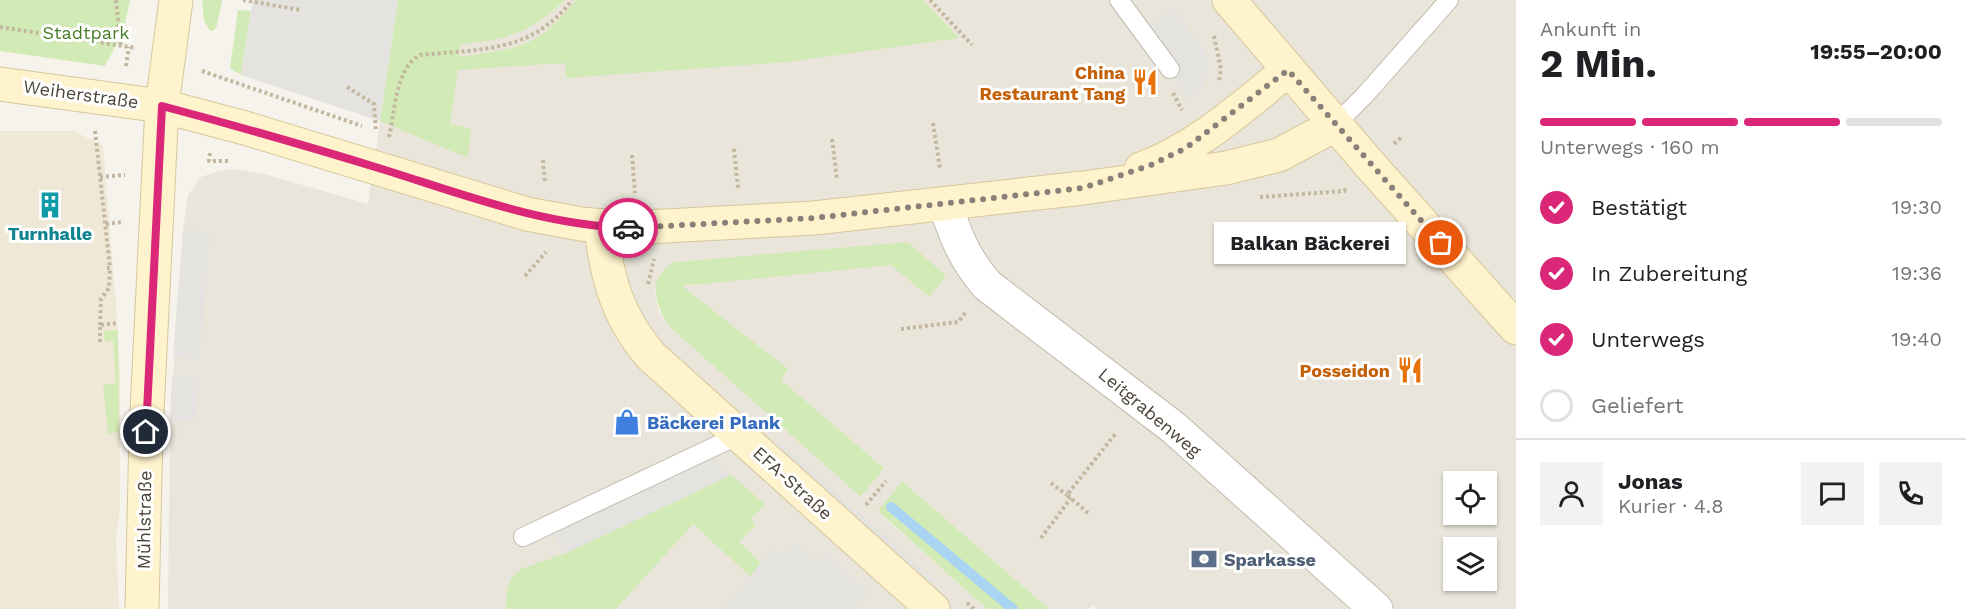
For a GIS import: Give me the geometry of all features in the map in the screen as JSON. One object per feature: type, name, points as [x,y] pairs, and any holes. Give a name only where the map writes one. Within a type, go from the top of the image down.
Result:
[{"type":"street","name":"Mühlstraße","points":[[142,609],[146,432],[162,106],[176,0]]},
{"type":"street","points":[[1229,0],[1335,125],[1516,328]]},
{"type":"street","points":[[1083,188],[1151,165],[1186,148],[1288,70]]},
{"type":"street","name":"Weiherstraße","points":[[0,84],[162,106],[245,128],[526,214],[601,226],[726,225],[1083,188]]},
{"type":"street","points":[[1083,188],[1263,160],[1292,150],[1335,125]]},
{"type":"street","name":"Leitgrabenweg","points":[[945,204],[960,248],[969,264],[987,285],[1174,428],[1376,609]]},
{"type":"street","name":"EFA-Straße","points":[[601,226],[613,292],[628,326],[651,356],[933,609]]},
{"type":"lane","points":[[1119,0],[1170,69]]},
{"type":"lane","points":[[1335,125],[1365,95],[1449,0]]},
{"type":"lane","points":[[523,537],[739,435]]},
{"type":"path","points":[[116,0],[121,47]]},
{"type":"path","points":[[243,0],[301,10]]},
{"type":"path","points":[[383,169],[403,75],[413,59],[420,55],[501,46],[532,37],[553,22],[572,0]]},
{"type":"path","points":[[930,0],[972,45]]},
{"type":"path","points":[[0,27],[129,47],[126,66]]},
{"type":"path","points":[[1217,54],[1221,69],[1217,85]]},
{"type":"path","points":[[218,77],[239,85]]},
{"type":"path","points":[[346,87],[374,104],[376,132]]},
{"type":"path","points":[[933,123],[940,170]]},
{"type":"path","points":[[95,129],[109,268],[109,288],[101,299],[100,342]]},
{"type":"path","points":[[1398,141],[1402,137]]},
{"type":"path","points":[[832,139],[837,180]]},
{"type":"path","points":[[734,149],[738,188]]},
{"type":"path","points":[[632,155],[635,193]]},
{"type":"path","points":[[543,160],[545,184]]},
{"type":"path","points":[[928,171],[952,169]]},
{"type":"path","points":[[100,177],[132,174]]},
{"type":"path","points":[[826,181],[848,179]]},
{"type":"path","points":[[729,188],[749,187]]},
{"type":"path","points":[[1284,195],[1344,191]]},
{"type":"path","points":[[106,225],[131,221]]},
{"type":"path","points":[[525,276],[542,255],[551,250]]},
{"type":"path","points":[[901,329],[958,322],[987,285]]},
{"type":"path","points":[[100,325],[128,322]]},
{"type":"path","points":[[1041,538],[1116,433]]},
{"type":"path","points":[[862,510],[886,481]]},
{"type":"path","points":[[1051,483],[1088,513]]},
{"type":"shaded area","points":[[253,0],[398,0],[380,121],[241,75]]},
{"type":"shaded area","points":[[398,0],[1516,0],[1516,609],[1097,609],[1093,605],[1089,609],[1049,609],[902,481],[878,512],[987,609],[168,609],[170,421],[183,230],[188,195],[201,177],[219,171],[237,169],[268,175],[368,204]],"holes":[[[711,259],[696,285],[681,286],[788,370],[780,380],[884,468],[862,496],[664,319],[658,310],[655,294],[660,274],[676,262]]]},
{"type":"shaded area","points":[[1173,7],[1206,53],[1208,68],[1205,81],[1201,89],[1188,99],[1140,34]]},
{"type":"shaded area","points":[[0,131],[74,131],[103,146],[120,383],[120,509],[116,536],[119,609],[0,609]]},
{"type":"shaded area","points":[[183,230],[210,232],[200,360],[173,357]]},
{"type":"shaded area","points":[[172,375],[199,376],[196,422],[170,421]]},
{"type":"shaded area","points":[[777,441],[935,580],[927,589],[768,450]]},
{"type":"shaded area","points":[[709,454],[731,475],[564,554],[552,529]]},
{"type":"shaded area","points":[[794,542],[816,561],[824,552],[869,592],[854,609],[722,609],[775,547],[782,554]]},
{"type":"green space","name":"Stadtpark","points":[[0,0],[130,0],[123,32],[105,66],[0,51]]},
{"type":"green space","points":[[202,0],[222,0],[217,26],[213,31],[209,30],[204,20]]},
{"type":"green space","points":[[398,0],[565,0],[541,20],[518,32],[492,40],[461,44],[459,57],[525,44],[550,28],[576,0],[923,0],[959,38],[788,62],[566,78],[565,63],[458,70],[450,124],[471,129],[468,158],[380,121]]},
{"type":"green space","points":[[238,10],[251,11],[241,75],[230,68]]},
{"type":"green space","points":[[908,242],[946,276],[929,297],[891,265],[682,286],[788,369],[781,380],[884,468],[861,497],[671,328],[657,302],[657,283],[666,268],[676,262]]},
{"type":"green space","points":[[118,330],[119,432],[108,434],[103,385],[116,383],[113,340],[105,342],[104,331]]},
{"type":"green space","points":[[731,475],[765,504],[750,519],[756,525],[739,542],[761,563],[751,577],[693,524],[616,609],[506,609],[507,589],[512,577],[521,569],[564,554]]},
{"type":"green space","points":[[902,481],[1049,609],[987,609],[878,511]]},
{"type":"waterway","points":[[891,507],[1013,609]]},
{"type":"way so far","points":[[628,228],[726,225],[814,218],[1083,188],[1169,158],[1210,132],[1288,70],[1441,243]]},
{"type":"place","name":"China Restaurant Tang","points":[[1145,82]]},
{"type":"place","name":"Turnhalle","points":[[50,205]]},
{"type":"place","name":"Balkan Bäckerei","points":[[1441,243]]},
{"type":"place","name":"Posseidon","points":[[1410,370]]},
{"type":"place","name":"Bäckerei Plank","points":[[627,422]]},
{"type":"place","name":"Sparkasse","points":[[1204,559]]},
{"type":"route","points":[[146,432],[162,106],[383,169],[509,210],[581,224],[628,228]]}]
